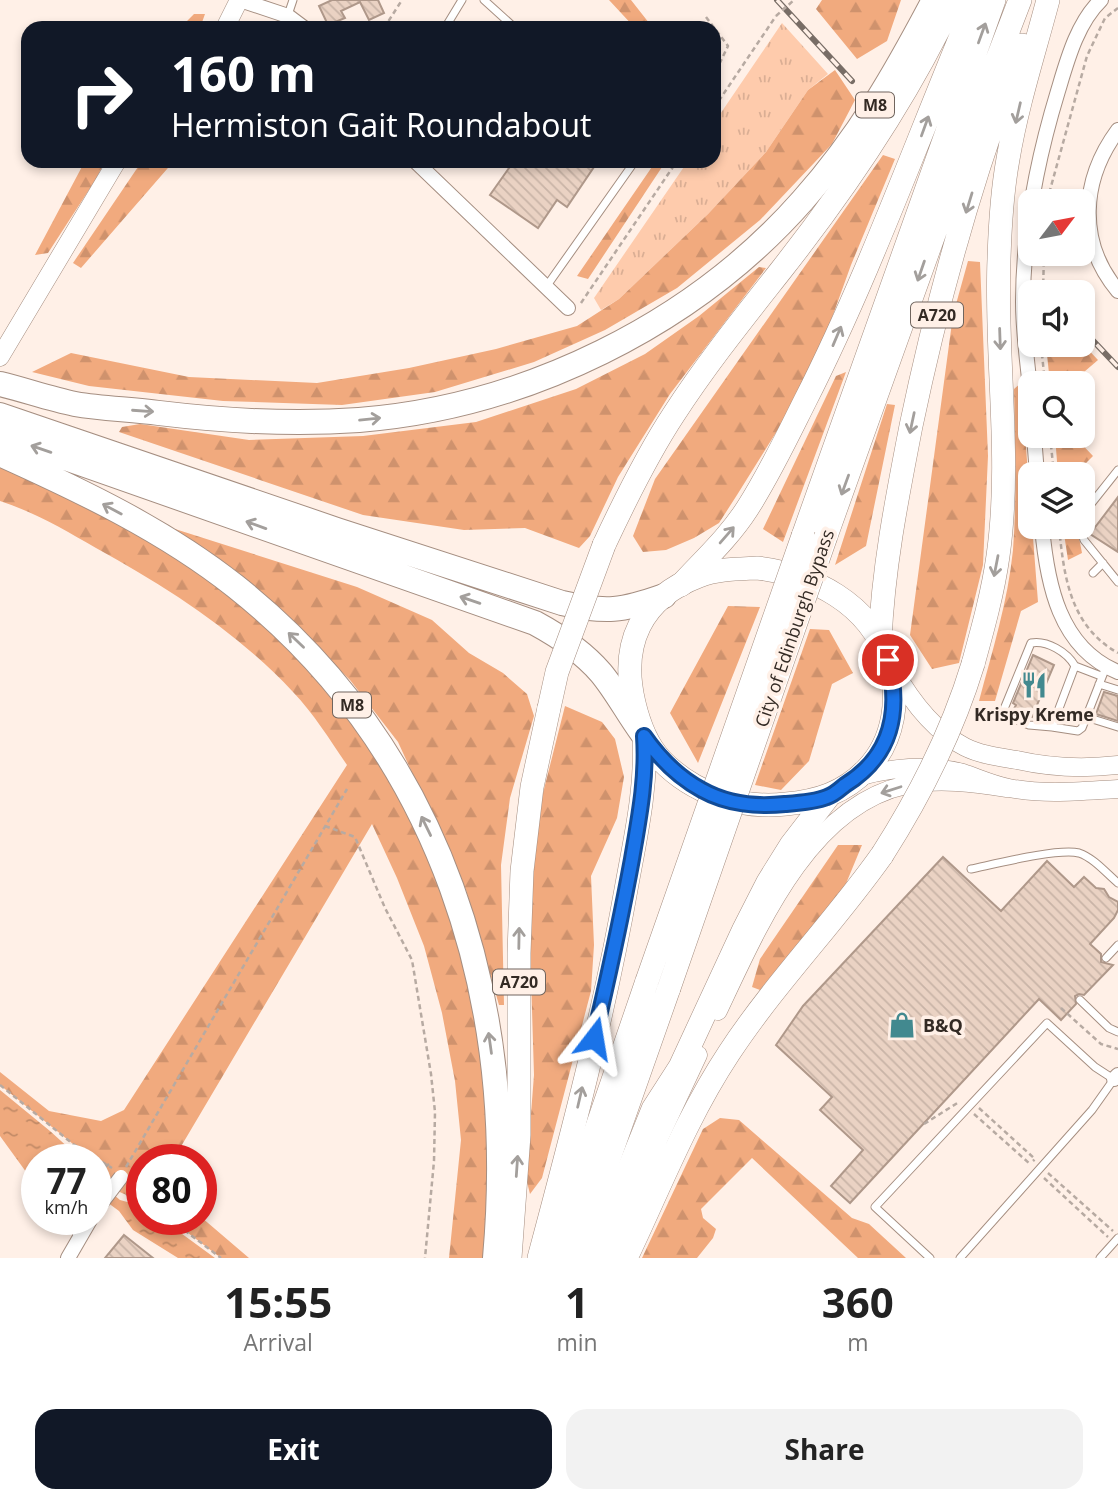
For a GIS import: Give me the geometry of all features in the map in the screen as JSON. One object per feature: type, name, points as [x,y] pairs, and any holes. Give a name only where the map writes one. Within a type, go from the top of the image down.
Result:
[{"type":"highway","name":"M8","points":[[0,384],[101,408],[240,421],[325,422],[407,414],[447,406],[528,384],[568,368],[634,334],[697,294],[786,218],[862,125],[884,92],[934,0]]},
{"type":"highway","points":[[0,415],[337,530],[562,603],[592,610],[614,610],[632,607],[672,590]]},
{"type":"highway","points":[[0,435],[535,623],[589,660],[643,735]]},
{"type":"highway","name":"M8","points":[[0,454],[77,490],[161,535],[234,586],[304,647],[358,713],[405,785],[438,849],[477,964],[498,1111],[499,1202],[495,1258]]},
{"type":"main road","name":"A720","points":[[510,1258],[519,1135],[519,912],[522,871],[532,787],[557,672],[604,545],[632,487],[673,414],[874,143],[911,81],[953,0]]},
{"type":"main road","points":[[539,1258],[620,925],[643,790],[646,762],[643,735],[629,681],[629,661],[639,626],[646,614],[733,528],[747,510],[793,425],[831,349],[913,160],[933,102],[976,0]]},
{"type":"main road","name":"City of Edinburgh Bypass","points":[[575,1258],[658,984],[803,536],[994,0]]},
{"type":"main road","name":"City of Edinburgh Bypass","points":[[552,1258],[826,536],[1020,0]]},
{"type":"main road","name":"A720","points":[[884,650],[884,579],[892,522],[937,313],[994,123],[1040,0]]},
{"type":"main road","points":[[626,1258],[678,1141],[703,1094],[730,1052],[882,855],[918,797],[956,715],[984,623],[998,555],[1003,448],[999,260],[1002,206],[1008,160],[1048,0]]},
{"type":"main road","points":[[593,1258],[653,1109],[680,1067],[768,882],[791,845],[828,797],[861,776],[880,753],[892,718],[895,692],[884,650],[861,616],[822,585],[800,576],[757,568],[729,569],[699,576],[672,590]]},
{"type":"main road","points":[[643,735],[660,759],[682,777],[725,800],[774,806],[828,797]]},
{"type":"main road","points":[[614,1258],[680,1067]]},
{"type":"street","points":[[228,21],[239,0],[288,16],[295,21]]},
{"type":"street","points":[[1029,371],[1023,303],[1025,247],[1032,194],[1063,74],[1080,31],[1094,6],[1101,0]]},
{"type":"street","points":[[1118,130],[1102,156],[1095,174],[1089,193],[1088,214],[1095,254],[1104,273],[1118,291]]},
{"type":"street","points":[[0,356],[113,168]]},
{"type":"street","points":[[422,168],[568,308]]},
{"type":"street","points":[[1043,539],[1046,572],[1058,610],[1086,652],[1106,675]]},
{"type":"street","points":[[884,650],[904,687],[927,716],[964,746],[990,755],[1053,767],[1074,769],[1118,765]]},
{"type":"street","points":[[861,776],[920,766],[963,773],[1007,788]]},
{"type":"street","points":[[653,1151],[727,993],[772,905],[795,866],[820,835],[837,820],[871,797],[908,784],[941,782],[1066,793],[1118,789]]},
{"type":"street","points":[[112,1189],[121,1177]]},
{"type":"street","points":[[68,1258],[81,1235]]},
{"type":"lane","points":[[288,16],[293,0]]},
{"type":"lane","points":[[449,21],[462,0]]},
{"type":"lane","points":[[484,0],[507,21]]},
{"type":"lane","points":[[546,288],[629,170]]},
{"type":"lane","points":[[1095,499],[1118,470]]},
{"type":"lane","points":[[1084,539],[1118,582]]},
{"type":"lane","points":[[1093,573],[1103,564]]},
{"type":"lane","points":[[1102,722],[1078,731],[1029,725],[1007,716],[1004,709],[1031,643],[1039,642],[1068,655],[1075,666],[1106,675],[1118,690]]},
{"type":"lane","points":[[1052,727],[1075,666]]},
{"type":"lane","points":[[1082,728],[1106,675]]},
{"type":"lane","points":[[1086,717],[1118,727]]},
{"type":"lane","points":[[971,869],[1050,854],[1079,853],[1096,863],[1118,883]]},
{"type":"lane","points":[[1106,958],[1118,945]]},
{"type":"lane","points":[[1080,1000],[1109,1028],[1118,1032]]},
{"type":"lane","points":[[930,1258],[875,1207],[974,1108],[1047,1023],[1095,1067],[1117,1081],[960,1258]]},
{"type":"lane","points":[[77,1235],[78,1241]]},
{"type":"lane","points":[[1100,1258],[1118,1238]]},
{"type":"path","points":[[388,21],[402,0]]},
{"type":"path","points":[[721,98],[776,16],[794,0]]},
{"type":"path","points":[[1050,189],[1087,56],[1105,18],[1118,8]]},
{"type":"path","points":[[706,17],[709,21]]},
{"type":"path","points":[[721,37],[728,46],[721,60]]},
{"type":"path","points":[[568,308],[584,302],[672,168]]},
{"type":"path","points":[[1060,539],[1064,575],[1072,601],[1084,623],[1101,642],[1118,653]]},
{"type":"path","points":[[112,1168],[121,1177],[347,789]]},
{"type":"path","points":[[326,826],[355,837],[385,908],[412,960],[435,1112],[434,1161],[425,1258]]},
{"type":"path","points":[[1061,1008],[1101,1044],[1118,1049]]},
{"type":"path","points":[[0,1086],[73,1144]]},
{"type":"path","points":[[924,1124],[964,1099],[974,1108],[979,1108],[1035,1159],[1030,1165],[974,1114],[974,1108]]},
{"type":"path","points":[[1001,1138],[1006,1133]]},
{"type":"path","points":[[1032,1162],[1046,1175],[1049,1173],[1113,1231],[1108,1237],[1044,1178],[1046,1175]]},
{"type":"path","points":[[1079,1210],[1084,1205]]},
{"type":"path","points":[[191,1235],[221,1258]]},
{"type":"green space","points":[[609,0],[631,0],[648,21],[628,21]]},
{"type":"green space","points":[[822,0],[901,0],[887,41],[857,59],[816,9]]},
{"type":"green space","points":[[194,14],[205,14],[202,21],[187,21]]},
{"type":"green space","points":[[782,23],[828,74],[808,90],[766,152],[708,214],[619,299],[601,310],[594,298],[683,168],[721,168],[721,113]]},
{"type":"green space","points":[[835,70],[855,100],[832,144],[760,220],[677,288],[605,330],[534,362],[435,392],[342,405],[223,401],[89,386],[32,372],[71,353],[189,377],[317,383],[409,368],[496,349],[577,326],[619,299],[708,214],[766,152],[808,90]]},
{"type":"green space","points":[[883,155],[895,159],[851,265],[825,337],[790,410],[719,523],[666,550],[643,552],[633,536],[655,479]]},
{"type":"green space","points":[[81,168],[102,168],[48,253],[35,255]]},
{"type":"green space","points":[[137,168],[168,168],[81,268],[73,263]]},
{"type":"green space","points":[[651,168],[661,168],[588,279],[577,276]]},
{"type":"green space","points":[[968,261],[980,262],[988,456],[983,565],[959,663],[932,669],[910,635],[953,315]]},
{"type":"green space","points":[[759,267],[766,268],[670,394],[618,477],[590,536],[579,548],[525,528],[464,530],[363,515],[119,432],[122,427],[140,424],[249,440],[363,436],[476,422],[576,389],[645,354],[699,316]]},
{"type":"green space","points":[[1047,357],[1095,357],[1098,360],[1085,371],[1049,371]]},
{"type":"green space","points":[[846,372],[783,542],[763,529],[836,376]]},
{"type":"green space","points":[[1018,386],[1018,448],[1026,448],[1027,462],[1018,462],[1018,539],[1033,539],[1038,602],[1021,611],[995,701],[979,701],[1011,569],[1015,510],[1014,389]]},
{"type":"green space","points":[[887,404],[895,405],[866,546],[835,565]]},
{"type":"green space","points":[[1056,448],[1085,448],[1093,456],[1087,462],[1057,462]]},
{"type":"green space","points":[[0,454],[234,586],[384,750],[477,964],[495,1258],[449,1258],[461,1140],[455,1081],[442,1013],[424,946],[372,824],[182,1144],[126,1144],[126,1194],[112,1188],[112,1144],[73,1144],[0,1085],[0,1072],[49,1111],[101,1121],[124,1110],[347,765],[301,700],[225,630],[123,563],[49,522],[0,501]]},
{"type":"green space","points":[[175,529],[357,587],[432,620],[469,653],[503,673],[527,694],[534,716],[510,798],[501,865],[504,1005],[499,1005],[466,890],[398,742],[350,680],[281,613],[171,531]]},
{"type":"green space","points":[[1065,539],[1079,539],[1082,553],[1068,560]]},
{"type":"green space","points":[[728,606],[760,607],[698,763],[670,713]]},
{"type":"green space","points":[[810,629],[829,630],[853,673],[832,684],[809,761],[781,790],[755,785]]},
{"type":"green space","points":[[565,706],[602,722],[615,739],[624,777],[617,818],[591,876],[594,945],[591,991],[542,1178],[530,1194],[526,1178],[534,1075],[529,912],[542,797]]},
{"type":"green space","points":[[838,845],[862,845],[845,886],[760,990],[752,987],[760,959]]},
{"type":"green space","points":[[720,1118],[739,1120],[852,1218],[869,1224],[906,1258],[858,1258],[752,1158],[701,1209],[703,1218],[716,1229],[713,1238],[697,1258],[642,1258],[703,1129]]},
{"type":"green space","points":[[217,1231],[249,1258],[221,1258],[191,1235],[217,1235]]},
{"type":"water","points":[[0,1090],[64,1144],[21,1144],[21,1165],[0,1136]]},
{"type":"water","points":[[112,1193],[126,1202],[126,1220],[112,1206]]},
{"type":"water","points":[[141,1235],[184,1235],[215,1258],[178,1258]]},
{"type":"building","points":[[332,0],[378,0],[384,13],[369,20],[360,2],[341,11],[345,18],[326,21],[319,6]]},
{"type":"building","points":[[509,168],[593,168],[567,207],[557,200],[538,228],[490,195]]},
{"type":"building","points":[[1118,497],[1118,552],[1095,537],[1095,527]]},
{"type":"building","points":[[1033,655],[1054,665],[1032,717],[1014,709],[1016,705],[1013,703]]},
{"type":"building","points":[[1104,692],[1118,696],[1118,721],[1096,714]]},
{"type":"building","name":"B&Q","points":[[943,857],[1001,911],[1047,861],[1074,887],[1084,877],[1096,888],[1104,889],[1109,897],[1118,902],[1118,910],[1090,944],[1101,954],[1101,962],[1113,965],[1084,995],[1075,996],[1076,1004],[1061,1020],[1039,999],[850,1203],[831,1186],[863,1150],[820,1110],[832,1097],[776,1045],[803,1006]]},
{"type":"building","points":[[124,1235],[153,1258],[105,1258]]},
{"type":"railway","points":[[777,0],[852,81]]},
{"type":"railway","points":[[1095,343],[1118,367]]},
{"type":"place","name":"Krispy Kreme","points":[[1034,685]]},
{"type":"place","name":"B&Q","points":[[902,1025]]},
{"type":"route","points":[[594,1038],[620,925],[642,803],[646,762],[644,736],[660,759],[682,777],[725,800],[774,806],[828,797],[861,776],[880,753],[888,735],[895,692],[888,660]]}]
